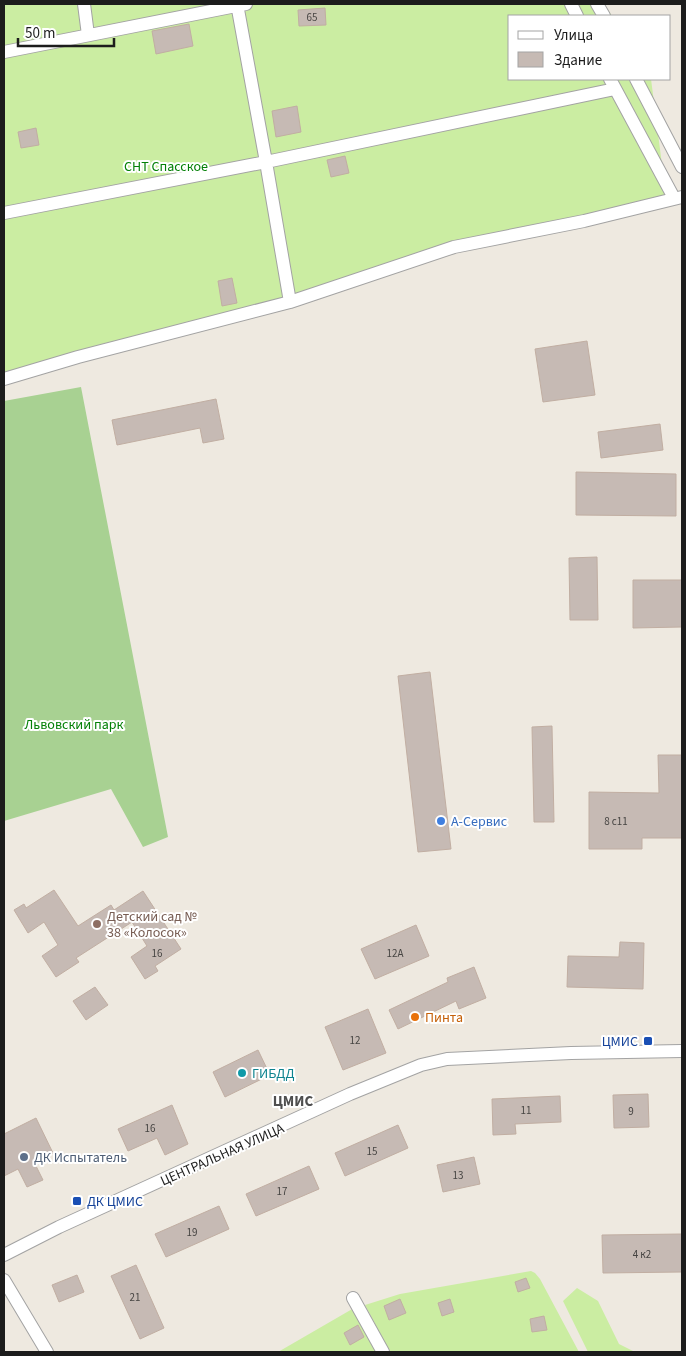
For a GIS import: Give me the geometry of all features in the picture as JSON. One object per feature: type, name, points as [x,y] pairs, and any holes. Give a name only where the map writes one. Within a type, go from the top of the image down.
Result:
[{"type":"street","points":[[84,4],[88,35]]},
{"type":"street","points":[[4,52],[240,4],[290,302]]},
{"type":"street","points":[[597,4],[603,15]]},
{"type":"street","points":[[637,80],[682,167]]},
{"type":"street","points":[[4,213],[266,162],[612,84],[678,197],[584,221],[454,247],[290,302],[78,357],[4,379]]},
{"type":"street","name":"ЦЕНТРАЛЬНАЯ УЛИЦА","points":[[4,1255],[67,1223],[350,1094],[421,1065],[447,1059],[571,1053],[682,1051]]},
{"type":"street","points":[[4,1280],[47,1352]]},
{"type":"street","points":[[354,1298],[383,1352]]},
{"type":"green space","name":"СНТ Спасское","points":[[4,4],[604,4],[611,15],[508,15],[508,80],[651,80],[666,196],[349,278],[4,383]]},
{"type":"green space","name":"Львовский парк","points":[[81,387],[168,837],[143,847],[111,789],[4,821],[4,401]]},
{"type":"green space","points":[[531,1271],[540,1279],[579,1352],[390,1352],[365,1305],[400,1294]]},
{"type":"green space","points":[[577,1288],[598,1301],[619,1344],[635,1352],[588,1352],[563,1301]]},
{"type":"green space","points":[[354,1308],[378,1352],[278,1352]]},
{"type":"building","points":[[325,8],[326,25],[299,26],[298,10]]},
{"type":"building","points":[[189,24],[193,46],[156,54],[152,31]]},
{"type":"building","points":[[297,106],[301,132],[276,137],[272,111]]},
{"type":"building","points":[[36,128],[39,145],[21,148],[18,132]]},
{"type":"building","points":[[345,156],[349,173],[331,177],[327,160]]},
{"type":"building","points":[[232,278],[237,303],[222,306],[218,281]]},
{"type":"building","points":[[587,341],[595,395],[543,402],[535,349]]},
{"type":"building","points":[[216,399],[224,439],[203,443],[200,428],[117,445],[112,420]]},
{"type":"building","points":[[660,424],[663,450],[601,458],[598,432]]},
{"type":"building","points":[[576,472],[676,474],[676,516],[576,515]]},
{"type":"building","points":[[597,557],[598,620],[570,620],[569,558]]},
{"type":"building","points":[[633,580],[682,580],[682,627],[633,628]]},
{"type":"building","points":[[430,672],[451,849],[418,852],[398,676]]},
{"type":"building","points":[[552,726],[554,822],[534,822],[532,727]]},
{"type":"building","points":[[658,755],[682,755],[682,838],[642,838],[642,849],[589,849],[589,792],[659,793]]},
{"type":"building","points":[[54,890],[78,926],[111,905],[114,910],[143,891],[181,949],[155,966],[158,971],[145,979],[131,957],[147,946],[132,922],[76,958],[79,962],[56,977],[42,956],[58,945],[44,922],[28,933],[14,910],[24,904],[26,908]]},
{"type":"building","points":[[416,925],[429,956],[375,979],[361,949]]},
{"type":"building","points":[[620,942],[644,943],[643,989],[567,987],[568,956],[619,957]]},
{"type":"building","points":[[474,967],[486,998],[459,1009],[456,1001],[398,1029],[389,1010],[448,982],[447,978]]},
{"type":"building","points":[[95,987],[108,1005],[86,1020],[73,1001]]},
{"type":"building","points":[[368,1009],[386,1053],[343,1070],[325,1027]]},
{"type":"building","name":"ГИБДД","points":[[258,1050],[270,1075],[225,1097],[213,1072]]},
{"type":"building","points":[[648,1094],[649,1127],[614,1128],[613,1095]]},
{"type":"building","points":[[560,1096],[561,1122],[515,1124],[516,1134],[493,1135],[492,1099]]},
{"type":"building","points":[[172,1105],[188,1144],[165,1155],[157,1138],[128,1151],[118,1129]]},
{"type":"building","name":"ДК Испытатель","points":[[36,1118],[53,1153],[34,1162],[43,1180],[27,1187],[18,1169],[4,1176],[4,1134]]},
{"type":"building","points":[[398,1125],[408,1148],[345,1176],[335,1153]]},
{"type":"building","points":[[474,1157],[480,1184],[443,1192],[437,1165]]},
{"type":"building","points":[[309,1166],[319,1189],[256,1216],[246,1194]]},
{"type":"building","points":[[219,1206],[229,1229],[166,1257],[155,1234]]},
{"type":"building","points":[[682,1234],[682,1272],[603,1273],[602,1235]]},
{"type":"building","points":[[136,1265],[164,1328],[140,1339],[111,1276]]},
{"type":"building","points":[[77,1275],[84,1292],[59,1302],[52,1285]]},
{"type":"building","points":[[526,1278],[530,1288],[518,1292],[515,1282]]},
{"type":"building","points":[[400,1299],[406,1313],[389,1320],[384,1306]]},
{"type":"building","points":[[450,1299],[454,1312],[442,1316],[438,1303]]},
{"type":"building","points":[[544,1316],[547,1330],[532,1332],[530,1319]]},
{"type":"building","points":[[358,1325],[364,1337],[350,1345],[344,1333]]},
{"type":"place","name":"A-Сервис","points":[[441,821]]},
{"type":"place","name":"Детский сад № 38 «Колосок»","points":[[97,924]]},
{"type":"place","name":"Пинта","points":[[415,1017]]},
{"type":"place","name":"ЦМИС","points":[[648,1041]]},
{"type":"place","name":"ГИБДД","points":[[242,1073]]},
{"type":"place","name":"ДК Испытатель","points":[[24,1157]]},
{"type":"place","name":"ДК ЦМИС","points":[[77,1201]]},
{"type":"district","name":"ЦМИС","points":[[293,1101]]}]
